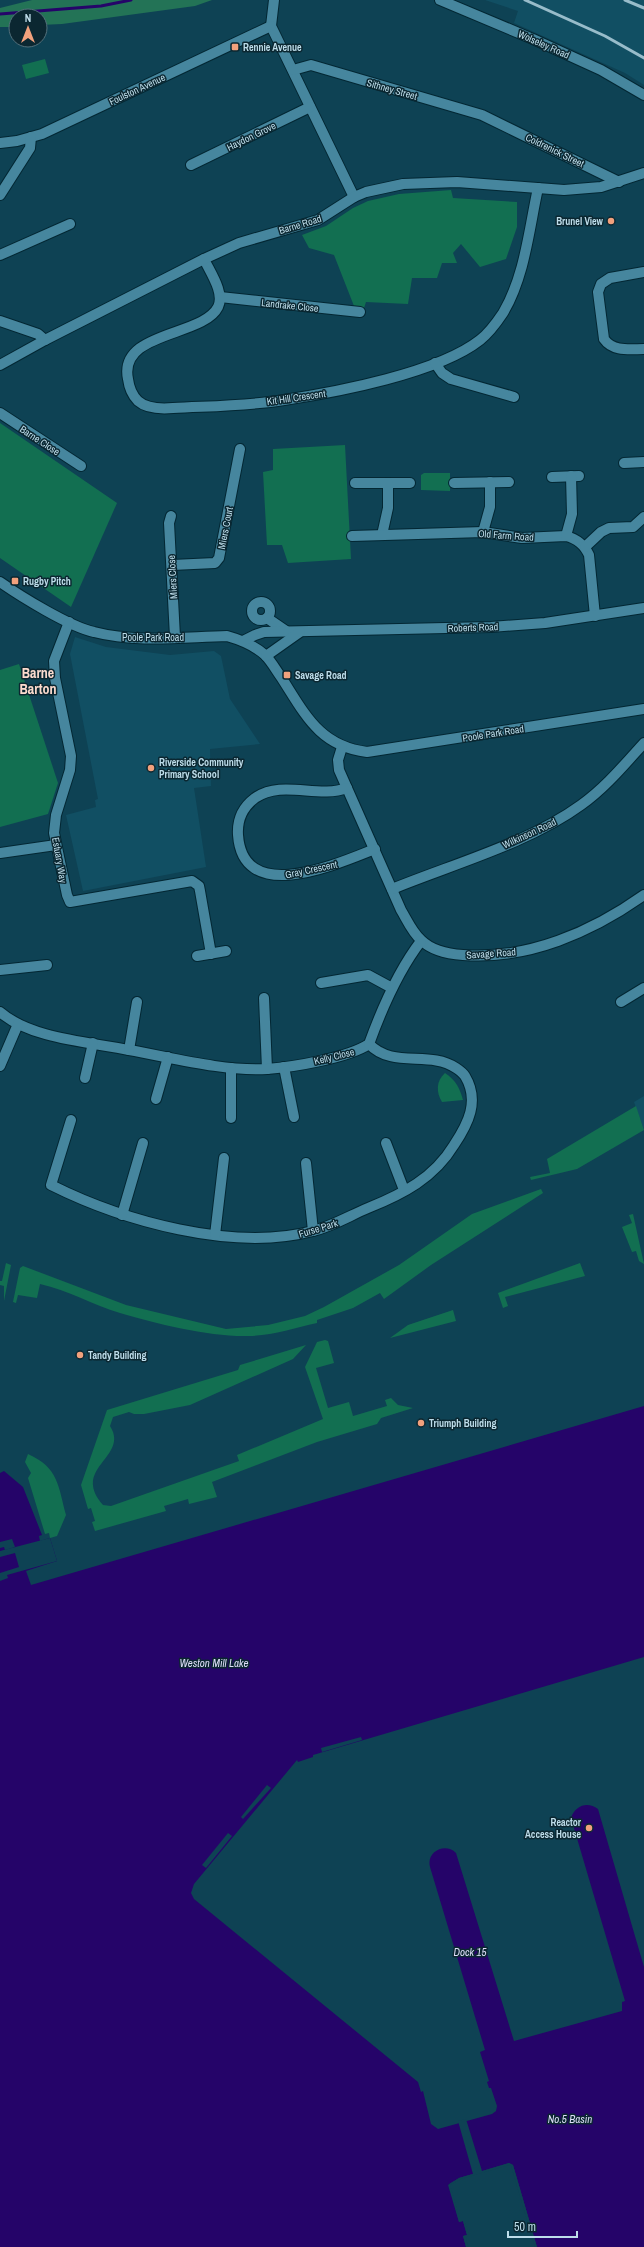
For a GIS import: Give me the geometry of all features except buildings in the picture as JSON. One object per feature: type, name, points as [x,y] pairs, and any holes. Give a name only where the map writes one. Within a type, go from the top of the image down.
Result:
[{"type":"street","points":[[274,0],[271,26],[354,197]]},
{"type":"street","name":"Wolseley Road","points":[[440,0],[526,36],[601,70],[644,95]]},
{"type":"street","name":"Foulston Avenue","points":[[0,143],[42,134],[271,26]]},
{"type":"street","name":"Sithney Street","points":[[293,70],[311,65],[491,119]]},
{"type":"street","name":"Haydon Grove","points":[[191,165],[310,107]]},
{"type":"street","name":"Coldrenick Street","points":[[491,119],[619,182]]},
{"type":"street","points":[[0,194],[30,148],[31,137]]},
{"type":"street","name":"Barne Road","points":[[0,365],[45,340],[204,259],[239,243],[318,220],[354,197],[382,188],[423,183],[457,182],[575,189],[601,187],[644,173]]},
{"type":"street","name":"Kit Hill Crescent","points":[[220,297],[218,307],[207,318],[145,344],[131,356],[127,366],[127,375],[132,393],[138,400],[157,409],[283,400],[375,382],[435,364],[464,350],[480,340],[502,314],[513,295],[520,271],[538,188]]},
{"type":"street","points":[[0,256],[70,224]]},
{"type":"street","points":[[204,259],[220,297]]},
{"type":"street","points":[[644,272],[610,278],[601,284],[598,292],[604,339],[608,344],[615,348],[644,349]]},
{"type":"street","name":"Landrake Close","points":[[220,297],[360,312]]},
{"type":"street","points":[[0,321],[38,334],[45,340]]},
{"type":"street","points":[[435,364],[442,373],[451,379],[501,399],[514,397]]},
{"type":"street","name":"Barne Close","points":[[0,413],[81,466]]},
{"type":"street","name":"Miers Court","points":[[172,565],[208,565],[215,563],[219,558],[240,449]]},
{"type":"street","points":[[624,463],[644,462]]},
{"type":"street","points":[[552,477],[575,476],[572,514],[566,536],[574,538],[585,547],[589,555],[595,616]]},
{"type":"street","points":[[483,532],[490,507],[490,482]]},
{"type":"street","points":[[454,483],[509,482]]},
{"type":"street","points":[[355,483],[410,483]]},
{"type":"street","points":[[382,534],[388,508],[388,483]]},
{"type":"street","name":"Miers Close","points":[[172,516],[169,523],[175,637]]},
{"type":"street","points":[[585,547],[601,532],[609,528],[633,527],[644,517]]},
{"type":"street","name":"Old Farm Road","points":[[352,536],[483,532],[522,538],[566,536]]},
{"type":"street","name":"Poole Park Road","points":[[0,582],[69,622],[92,632],[124,638],[227,636],[243,641],[266,656]]},
{"type":"street","name":"Roberts Road","points":[[243,641],[260,634],[286,631],[300,632],[491,627],[545,623],[644,608]]},
{"type":"street","points":[[267,618],[286,631]]},
{"type":"street","name":"Estuary Way","points":[[69,622],[54,661],[71,756],[69,776],[56,815],[54,833],[63,882],[70,902],[192,881],[197,883],[200,891],[211,954]]},
{"type":"street","points":[[300,632],[266,656],[309,719],[332,742],[342,747]]},
{"type":"street","name":"Poole Park Road","points":[[342,747],[367,752],[644,708]]},
{"type":"street","name":"Wilkinson Road","points":[[392,889],[545,828],[582,805],[604,787],[644,743]]},
{"type":"street","name":"Savage Road","points":[[342,747],[338,760],[339,770],[392,889],[411,928],[421,941],[437,951],[453,954],[484,955],[525,950],[561,940],[596,924],[622,911],[644,895]]},
{"type":"street","name":"Gray Crescent","points":[[347,788],[336,792],[278,789],[255,798],[245,808],[239,819],[239,846],[244,858],[253,867],[262,872],[284,876],[336,864],[375,849]]},
{"type":"street","points":[[0,853],[56,844]]},
{"type":"street","points":[[369,1044],[392,988],[407,959],[421,941]]},
{"type":"street","points":[[197,956],[226,952]]},
{"type":"street","points":[[0,970],[47,965]]},
{"type":"street","points":[[321,983],[368,975],[392,988]]},
{"type":"street","points":[[622,1002],[644,988]]},
{"type":"street","points":[[264,998],[266,1069]]},
{"type":"street","points":[[129,1050],[136,1002]]},
{"type":"street","name":"Kelly Close","points":[[0,1012],[18,1024],[55,1036],[168,1058],[231,1068],[266,1069],[284,1067],[348,1053],[361,1049],[369,1044]]},
{"type":"street","points":[[0,1066],[18,1024]]},
{"type":"street","points":[[86,1078],[92,1043]]},
{"type":"street","name":"Furse Park","points":[[71,1120],[51,1185],[101,1208],[122,1215],[190,1231],[215,1235],[289,1236],[313,1231],[335,1224],[386,1201],[430,1175],[447,1158],[472,1115],[473,1104],[470,1089],[465,1076],[441,1060],[395,1058],[377,1052],[369,1044]]},
{"type":"street","points":[[156,1098],[168,1058]]},
{"type":"street","points":[[284,1067],[294,1117]]},
{"type":"street","points":[[230,1118],[231,1068]]},
{"type":"street","points":[[386,1143],[404,1190]]},
{"type":"street","points":[[122,1215],[144,1144]]},
{"type":"street","points":[[215,1235],[224,1158]]},
{"type":"street","points":[[306,1163],[313,1231]]},
{"type":"shaded area","points":[[485,0],[644,0],[644,85],[625,73],[514,23],[518,11]]},
{"type":"shaded area","name":"Riverside Community Primary School","points":[[75,637],[106,647],[170,655],[214,651],[221,656],[230,699],[260,744],[210,749],[211,786],[194,788],[206,867],[83,891],[66,815],[96,807],[95,800],[98,799],[70,654]]},
{"type":"shaded area","points":[[644,1096],[644,1130],[634,1102]]},
{"type":"green space","points":[[32,0],[212,0],[195,6],[48,25],[48,8],[8,8],[8,27],[0,27],[0,8]]},
{"type":"green space","points":[[45,59],[49,73],[26,79],[22,65]]},
{"type":"green space","points":[[451,190],[453,198],[517,202],[517,227],[506,259],[480,267],[461,244],[453,253],[457,263],[442,263],[437,278],[412,278],[408,304],[366,302],[364,308],[354,306],[334,255],[309,248],[302,235],[326,226],[353,208],[368,201],[399,194]]},
{"type":"green space","points":[[0,423],[117,503],[71,607],[0,558]]},
{"type":"green space","points":[[345,445],[351,559],[288,563],[282,545],[267,545],[263,472],[273,470],[273,449]]},
{"type":"green space","points":[[424,473],[450,473],[450,491],[421,490],[421,475]]},
{"type":"green space","points":[[19,664],[58,783],[48,814],[0,827],[0,670]]},
{"type":"green space","points":[[445,1073],[457,1085],[463,1100],[442,1102],[438,1087],[442,1076]]},
{"type":"green space","points":[[636,1106],[644,1130],[577,1169],[531,1180],[530,1177],[550,1173],[547,1159]]},
{"type":"green space","points":[[541,1189],[543,1193],[431,1265],[384,1299],[380,1293],[353,1308],[317,1320],[317,1323],[265,1335],[233,1336],[184,1329],[120,1313],[61,1290],[40,1284],[37,1298],[18,1295],[16,1303],[13,1302],[20,1268],[23,1266],[126,1305],[226,1329],[268,1325],[305,1316],[324,1307],[399,1265],[472,1214]]},
{"type":"green space","points":[[633,1214],[644,1264],[639,1261],[636,1251],[632,1252],[622,1227],[632,1223],[629,1215]]},
{"type":"green space","points":[[6,1263],[11,1265],[4,1301],[4,1286],[0,1285],[0,1281],[2,1281]]},
{"type":"green space","points":[[580,1263],[585,1276],[505,1297],[508,1306],[503,1308],[498,1293]]},
{"type":"green space","points":[[453,1310],[456,1321],[390,1338],[408,1325]]},
{"type":"green space","points":[[325,1340],[328,1341],[334,1363],[316,1368],[328,1408],[349,1402],[353,1416],[387,1406],[385,1400],[391,1398],[398,1405],[413,1408],[381,1418],[377,1424],[317,1442],[212,1482],[217,1497],[189,1504],[188,1499],[164,1506],[166,1511],[95,1531],[92,1522],[95,1521],[91,1508],[88,1509],[81,1485],[107,1410],[238,1370],[240,1365],[306,1345],[293,1359],[190,1405],[144,1414],[134,1414],[129,1412],[113,1417],[110,1426],[114,1437],[113,1446],[96,1472],[93,1481],[95,1492],[103,1505],[111,1506],[239,1461],[237,1455],[323,1419],[305,1367],[317,1342]]},
{"type":"green space","points":[[28,1454],[46,1465],[52,1472],[59,1487],[66,1515],[57,1536],[50,1538],[49,1533],[45,1534],[28,1478],[31,1473],[25,1462]]},
{"type":"water","points":[[644,1406],[644,1657],[313,1755],[313,1757],[298,1762],[297,1760],[194,1884],[191,1893],[194,1899],[418,2082],[421,2092],[423,2091],[431,2124],[438,2129],[492,2114],[496,2111],[497,2106],[491,2088],[489,2088],[487,2082],[489,2081],[480,2052],[485,2050],[430,1867],[431,1857],[437,1850],[447,1848],[456,1853],[514,2041],[622,2011],[622,2002],[625,2001],[571,1818],[576,1810],[582,1806],[590,1805],[598,1809],[644,1967],[644,2247],[537,2247],[513,2165],[509,2163],[459,2178],[449,2184],[459,2222],[463,2221],[467,2235],[463,2236],[466,2247],[0,2247],[0,1473],[4,1471],[23,1487],[42,1535],[39,1536],[40,1541],[50,1538],[57,1561],[26,1571],[31,1585]]},
{"type":"pier","points":[[50,1538],[57,1561],[7,1575],[8,1578],[0,1581],[0,1573],[19,1567],[15,1553],[0,1557],[0,1551]]},
{"type":"pier","points":[[12,1539],[15,1547],[5,1550],[4,1547],[0,1548],[0,1542]]},
{"type":"pier","points":[[361,1737],[362,1740],[322,1752],[321,1748]]},
{"type":"pier","points":[[267,1785],[271,1788],[243,1819],[241,1817]]},
{"type":"pier","points":[[228,1833],[232,1836],[206,1868],[202,1865]]},
{"type":"pier","points":[[466,2119],[482,2171],[509,2163],[513,2165],[537,2247],[535,2247],[511,2166],[509,2165],[461,2179],[450,2185],[460,2220],[464,2220],[469,2235],[466,2238],[468,2247],[466,2247],[463,2236],[467,2235],[463,2221],[459,2222],[448,2185],[459,2178],[473,2174],[458,2121]]},
{"type":"waterway","points":[[0,14],[101,6],[131,0]]},
{"type":"railway","points":[[525,0],[605,36],[644,58]]},
{"type":"railway","points":[[625,0],[644,8]]},
{"type":"place","name":"Rennie Avenue","points":[[235,47]]},
{"type":"place","name":"Brunel View","points":[[611,221]]},
{"type":"place","name":"Rugby Pitch","points":[[15,581]]},
{"type":"place","name":"Savage Road","points":[[287,675]]},
{"type":"place","name":"Riverside Community Primary School","points":[[151,768]]},
{"type":"place","name":"Tandy Building","points":[[80,1355]]},
{"type":"place","name":"Triumph Building","points":[[421,1423]]},
{"type":"place","name":"Reactor Access House","points":[[589,1828]]},
{"type":"district","name":"Barne Barton","points":[[38,682]]},
{"type":"water label","name":"Weston Mill Lake","points":[[214,1663]]},
{"type":"water label","name":"Dock 15","points":[[470,1952]]},
{"type":"water label","name":"No.5 Basin","points":[[570,2119]]}]
